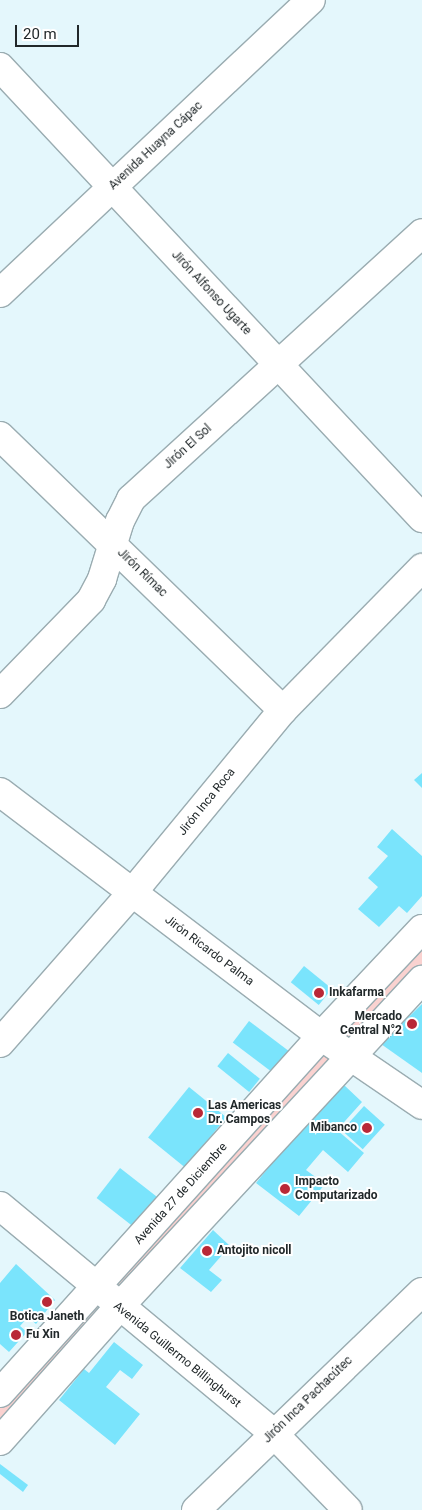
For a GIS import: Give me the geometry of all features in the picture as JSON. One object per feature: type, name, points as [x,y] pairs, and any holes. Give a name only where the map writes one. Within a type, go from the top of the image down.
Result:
[{"type":"street","name":"Avenida Huayna Cápac","points":[[0,293],[311,0]]},
{"type":"street","name":"Jirón Alfonso Ugarte","points":[[0,67],[422,518]]},
{"type":"street","name":"Jirón El Sol","points":[[0,694],[91,600],[102,580],[120,521],[132,499],[422,233]]},
{"type":"street","name":"Jirón Rímac","points":[[0,436],[283,710]]},
{"type":"street","name":"Jirón Inca Roca","points":[[0,1043],[132,894],[283,710],[422,568]]},
{"type":"street","name":"Jirón Ricardo Palma","points":[[0,792],[321,1036],[422,1105]]},
{"type":"street","name":"Avenida 27 de Diciembre","points":[[0,1393],[97,1289],[321,1036],[422,929]]},
{"type":"street","points":[[0,1441],[119,1307],[422,980]]},
{"type":"street","name":"Avenida Guillermo Billinghurst","points":[[0,1206],[97,1289],[273,1433],[348,1510]]},
{"type":"street","name":"Jirón Inca Pachacútec","points":[[196,1510],[273,1433],[422,1292]]},
{"type":"shaded area","points":[[422,940],[422,969],[348,1046],[333,1035]]},
{"type":"shaded area","points":[[322,1045],[339,1058],[119,1298],[107,1286]]},
{"type":"shaded area","points":[[96,1298],[109,1311],[0,1432],[0,1402]]},
{"type":"building","points":[[422,773],[422,788],[414,780]]},
{"type":"building","points":[[392,829],[422,856],[422,896],[407,913],[399,906],[379,927],[358,909],[378,887],[368,878],[388,856],[377,847]]},
{"type":"building","points":[[304,966],[332,989],[319,1005],[291,982]]},
{"type":"building","name":"Mercado Central N°2","points":[[422,1004],[422,1073],[381,1044]]},
{"type":"building","points":[[249,1021],[288,1050],[272,1072],[233,1043]]},
{"type":"building","points":[[228,1053],[260,1079],[249,1092],[217,1066]]},
{"type":"building","points":[[344,1085],[362,1102],[337,1130],[364,1153],[348,1172],[323,1150],[306,1170],[325,1184],[299,1216],[256,1183],[314,1111],[318,1114]]},
{"type":"building","points":[[189,1087],[226,1117],[185,1168],[148,1138]]},
{"type":"building","points":[[364,1106],[385,1125],[363,1149],[342,1131]]},
{"type":"building","points":[[120,1168],[158,1198],[134,1227],[97,1198]]},
{"type":"building","points":[[213,1230],[230,1246],[209,1270],[222,1280],[211,1292],[180,1268]]},
{"type":"building","points":[[16,1264],[55,1300],[36,1324],[28,1317],[20,1326],[27,1332],[9,1352],[0,1344],[0,1283]]},
{"type":"building","points":[[114,1342],[143,1365],[132,1379],[120,1370],[106,1387],[140,1414],[115,1445],[59,1400],[84,1369],[89,1373]]},
{"type":"building","points":[[0,1464],[28,1485],[23,1492],[0,1474]]},
{"type":"place","name":"Inkafarma","points":[[319,993]]},
{"type":"place","name":"Mercado Central N°2","points":[[412,1024]]},
{"type":"place","name":"Las Americas Dr. Campos","points":[[198,1113]]},
{"type":"place","name":"Mibanco","points":[[367,1128]]},
{"type":"place","name":"Impacto Computarizado","points":[[285,1189]]},
{"type":"place","name":"Antojito nicoll","points":[[207,1251]]},
{"type":"place","name":"Botica Janeth","points":[[47,1302]]},
{"type":"place","name":"Fu Xin","points":[[16,1335]]}]
